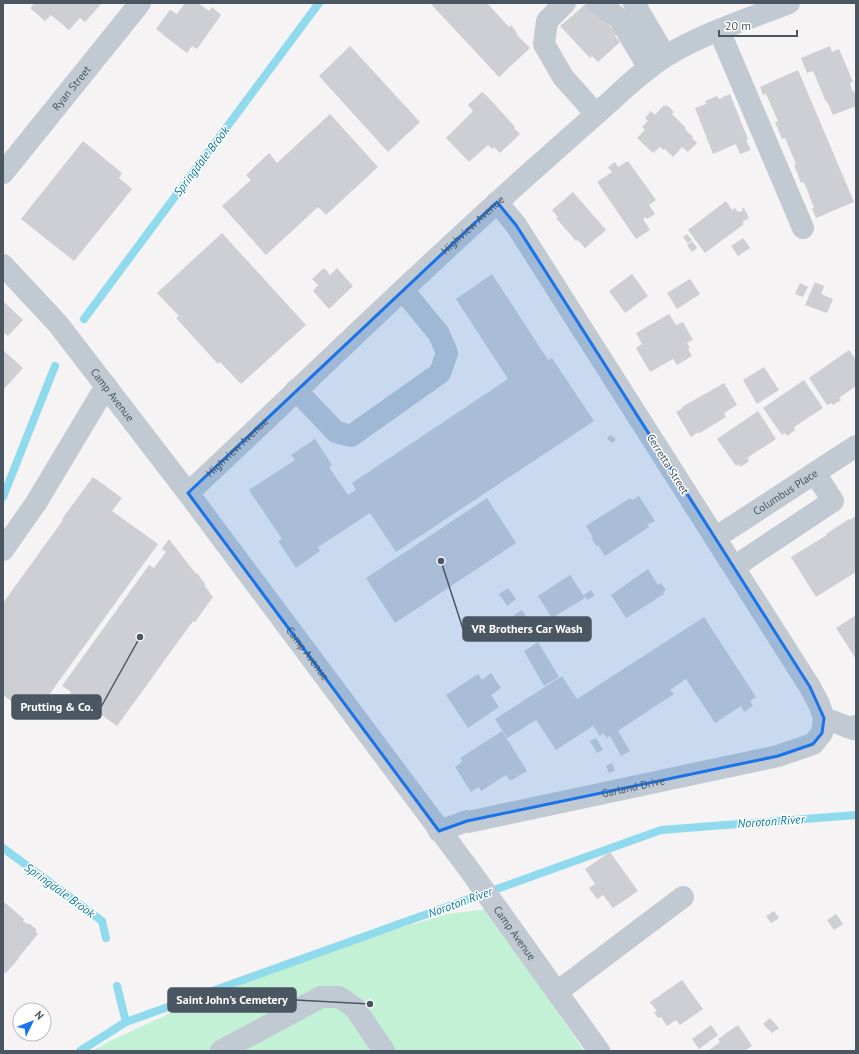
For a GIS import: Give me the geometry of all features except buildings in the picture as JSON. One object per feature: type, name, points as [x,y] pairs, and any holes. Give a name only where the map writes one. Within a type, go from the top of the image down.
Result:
[{"type":"street","name":"Ryan Street","points":[[3,173],[140,3]]},
{"type":"street","points":[[565,3],[547,21],[544,44],[563,77],[596,114]]},
{"type":"street","points":[[597,3],[619,18],[657,62]]},
{"type":"street","points":[[634,3],[657,62]]},
{"type":"street","name":"Highview Avenue","points":[[188,493],[497,202],[657,62],[688,43],[789,3]]},
{"type":"street","points":[[719,30],[803,228]]},
{"type":"street","name":"Cerretta Street","points":[[497,202],[516,225],[810,687],[819,704],[823,726]]},
{"type":"street","name":"Camp Avenue","points":[[3,265],[58,324],[188,493],[471,872],[599,1051]]},
{"type":"street","points":[[296,390],[336,432],[351,436],[440,373],[447,354],[439,334],[402,290]]},
{"type":"street","points":[[3,550],[36,503],[106,386]]},
{"type":"street","name":"Columbus Place","points":[[715,538],[856,446]]},
{"type":"street","points":[[734,567],[833,501],[815,473]]},
{"type":"street","points":[[823,726],[853,729],[856,726]]},
{"type":"street","name":"Garland Drive","points":[[439,831],[467,821],[778,756],[813,744],[823,726]]},
{"type":"street","points":[[557,992],[683,897]]},
{"type":"street","points":[[221,1051],[321,997],[339,997],[355,1008],[384,1051]]},
{"type":"highlighted area","points":[[497,202],[516,225],[810,687],[824,718],[822,733],[813,744],[778,756],[467,821],[439,831],[188,493]]},
{"type":"green space","points":[[487,909],[584,1051],[92,1051],[110,1041],[268,968],[447,914]]},
{"type":"waterway","name":"Springdale Brook","points":[[84,319],[319,3]]},
{"type":"waterway","name":"Springdale Brook","points":[[3,497],[55,366]]},
{"type":"waterway","name":"Noroton River","points":[[80,1051],[126,1022],[661,830],[856,815]]},
{"type":"waterway","name":"Springdale Brook","points":[[3,848],[102,921],[106,938]]},
{"type":"waterway","name":"Springdale Brook","points":[[117,986],[126,1022]]},
{"type":"place","name":"VR Brothers Car Wash","points":[[441,561]]},
{"type":"place","name":"Prutting & Co.","points":[[140,637]]},
{"type":"place","name":"Saint John's Cemetery","points":[[370,1004]]}]
